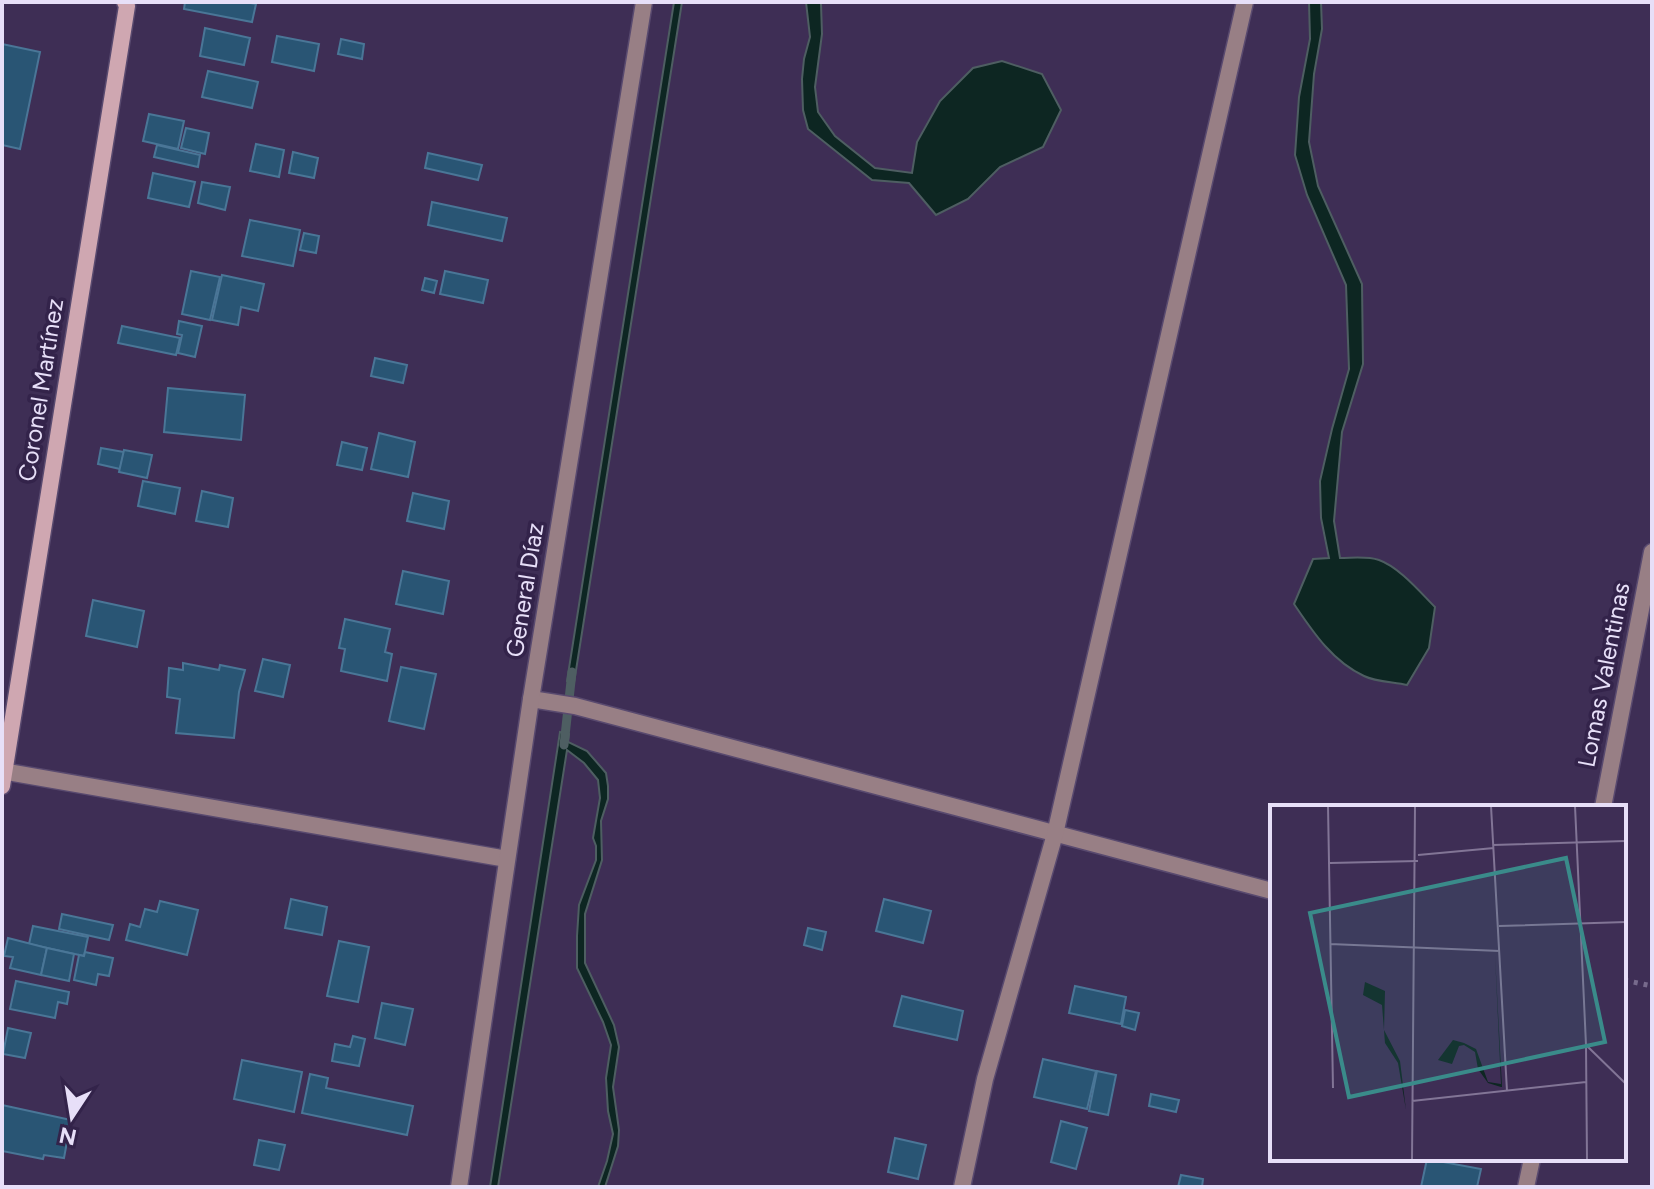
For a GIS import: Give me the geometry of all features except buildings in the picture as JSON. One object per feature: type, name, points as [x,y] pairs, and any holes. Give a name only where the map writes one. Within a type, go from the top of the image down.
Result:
[{"type":"street","name":"General Díaz","points":[[459,1187],[531,699],[644,2]]},
{"type":"street","points":[[962,1187],[985,1079],[1055,834],[1245,2]]},
{"type":"street","name":"Coronel Martínez","points":[[3,776],[126,3]]},
{"type":"street","name":"Lomas Valentinas","points":[[1603,805],[1652,552]]},
{"type":"street","points":[[531,699],[568,705],[1270,890]]},
{"type":"street","points":[[3,776],[507,859]]},
{"type":"street","points":[[1526,1187],[1532,1161]]},
{"type":"path","points":[[1626,980],[1652,986]]},
{"type":"shaded area","points":[[674,2],[682,2],[574,683],[567,681]]},
{"type":"shaded area","points":[[806,2],[821,4],[822,34],[815,87],[818,112],[835,136],[875,168],[912,173],[917,142],[940,101],[973,68],[1002,61],[1042,74],[1061,110],[1043,147],[1000,167],[968,199],[936,215],[909,183],[872,180],[808,129],[803,110],[802,79],[810,37]]},
{"type":"shaded area","points":[[1309,2],[1321,2],[1322,29],[1314,74],[1309,142],[1318,186],[1362,284],[1363,364],[1342,432],[1334,521],[1340,558],[1370,558],[1387,563],[1435,607],[1429,648],[1407,685],[1379,681],[1353,670],[1316,635],[1294,604],[1313,559],[1329,558],[1321,518],[1320,481],[1349,369],[1346,285],[1307,195],[1295,155],[1299,97],[1310,39]]},
{"type":"shaded area","points":[[560,732],[569,734],[568,742],[587,751],[606,773],[608,786],[608,799],[601,821],[602,860],[585,914],[585,963],[614,1025],[619,1047],[613,1087],[618,1146],[605,1187],[598,1187],[613,1134],[606,1078],[611,1045],[577,968],[577,936],[579,905],[596,860],[593,838],[600,798],[598,780],[584,763],[567,750],[498,1187],[490,1187]]},
{"type":"waterway","points":[[564,745],[572,672]]}]
